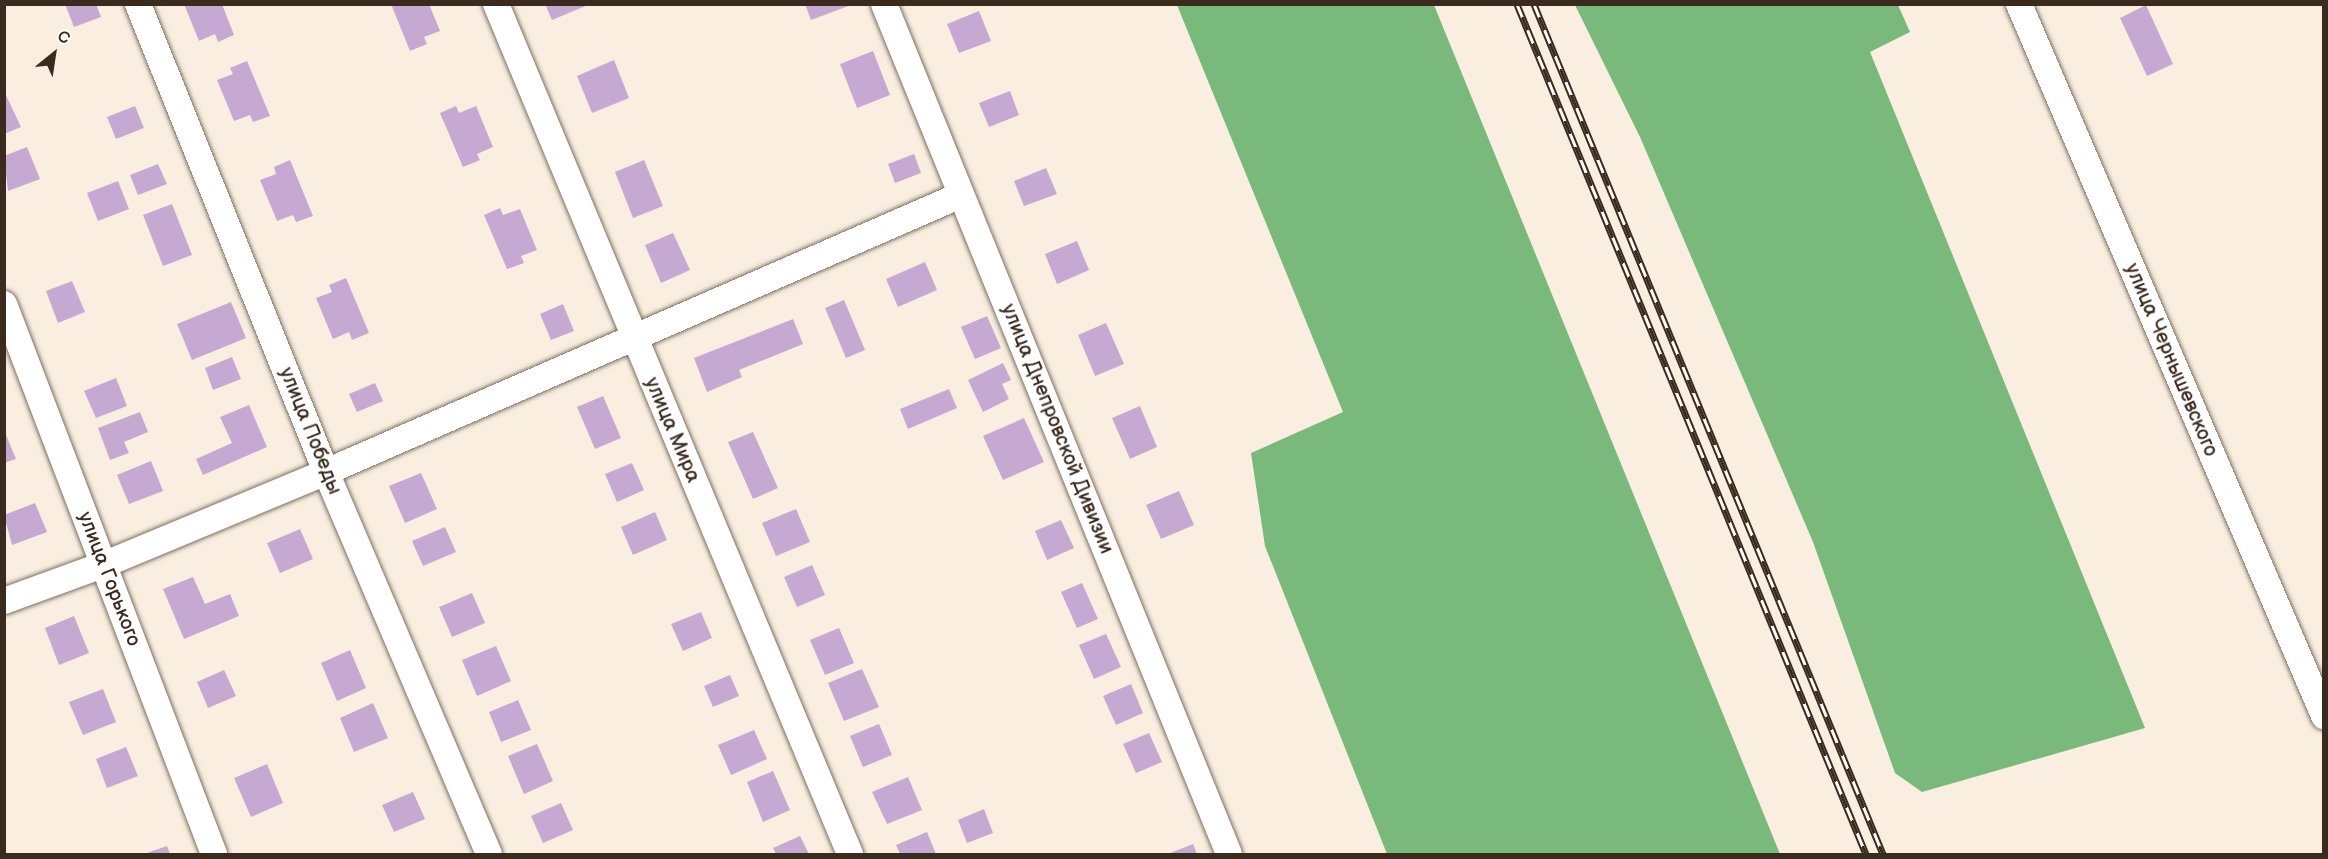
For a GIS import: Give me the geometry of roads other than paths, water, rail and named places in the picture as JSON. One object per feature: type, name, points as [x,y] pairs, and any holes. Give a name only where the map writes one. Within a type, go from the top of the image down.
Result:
[{"type":"street","name":"улица Победы","points":[[138,4],[326,472],[489,855]]},
{"type":"street","name":"улица Мира","points":[[496,4],[850,855]]},
{"type":"street","name":"улица Днепровской Дивизии","points":[[884,4],[1229,855]]},
{"type":"street","name":"улица Чернышевского","points":[[2019,4],[2324,716]]},
{"type":"street","points":[[4,601],[103,566],[326,472],[961,195]]},
{"type":"street","name":"улица Горького","points":[[4,304],[213,855]]},
{"type":"railway","points":[[1517,4],[1866,854]]},
{"type":"railway","points":[[1534,4],[1883,854]]}]
